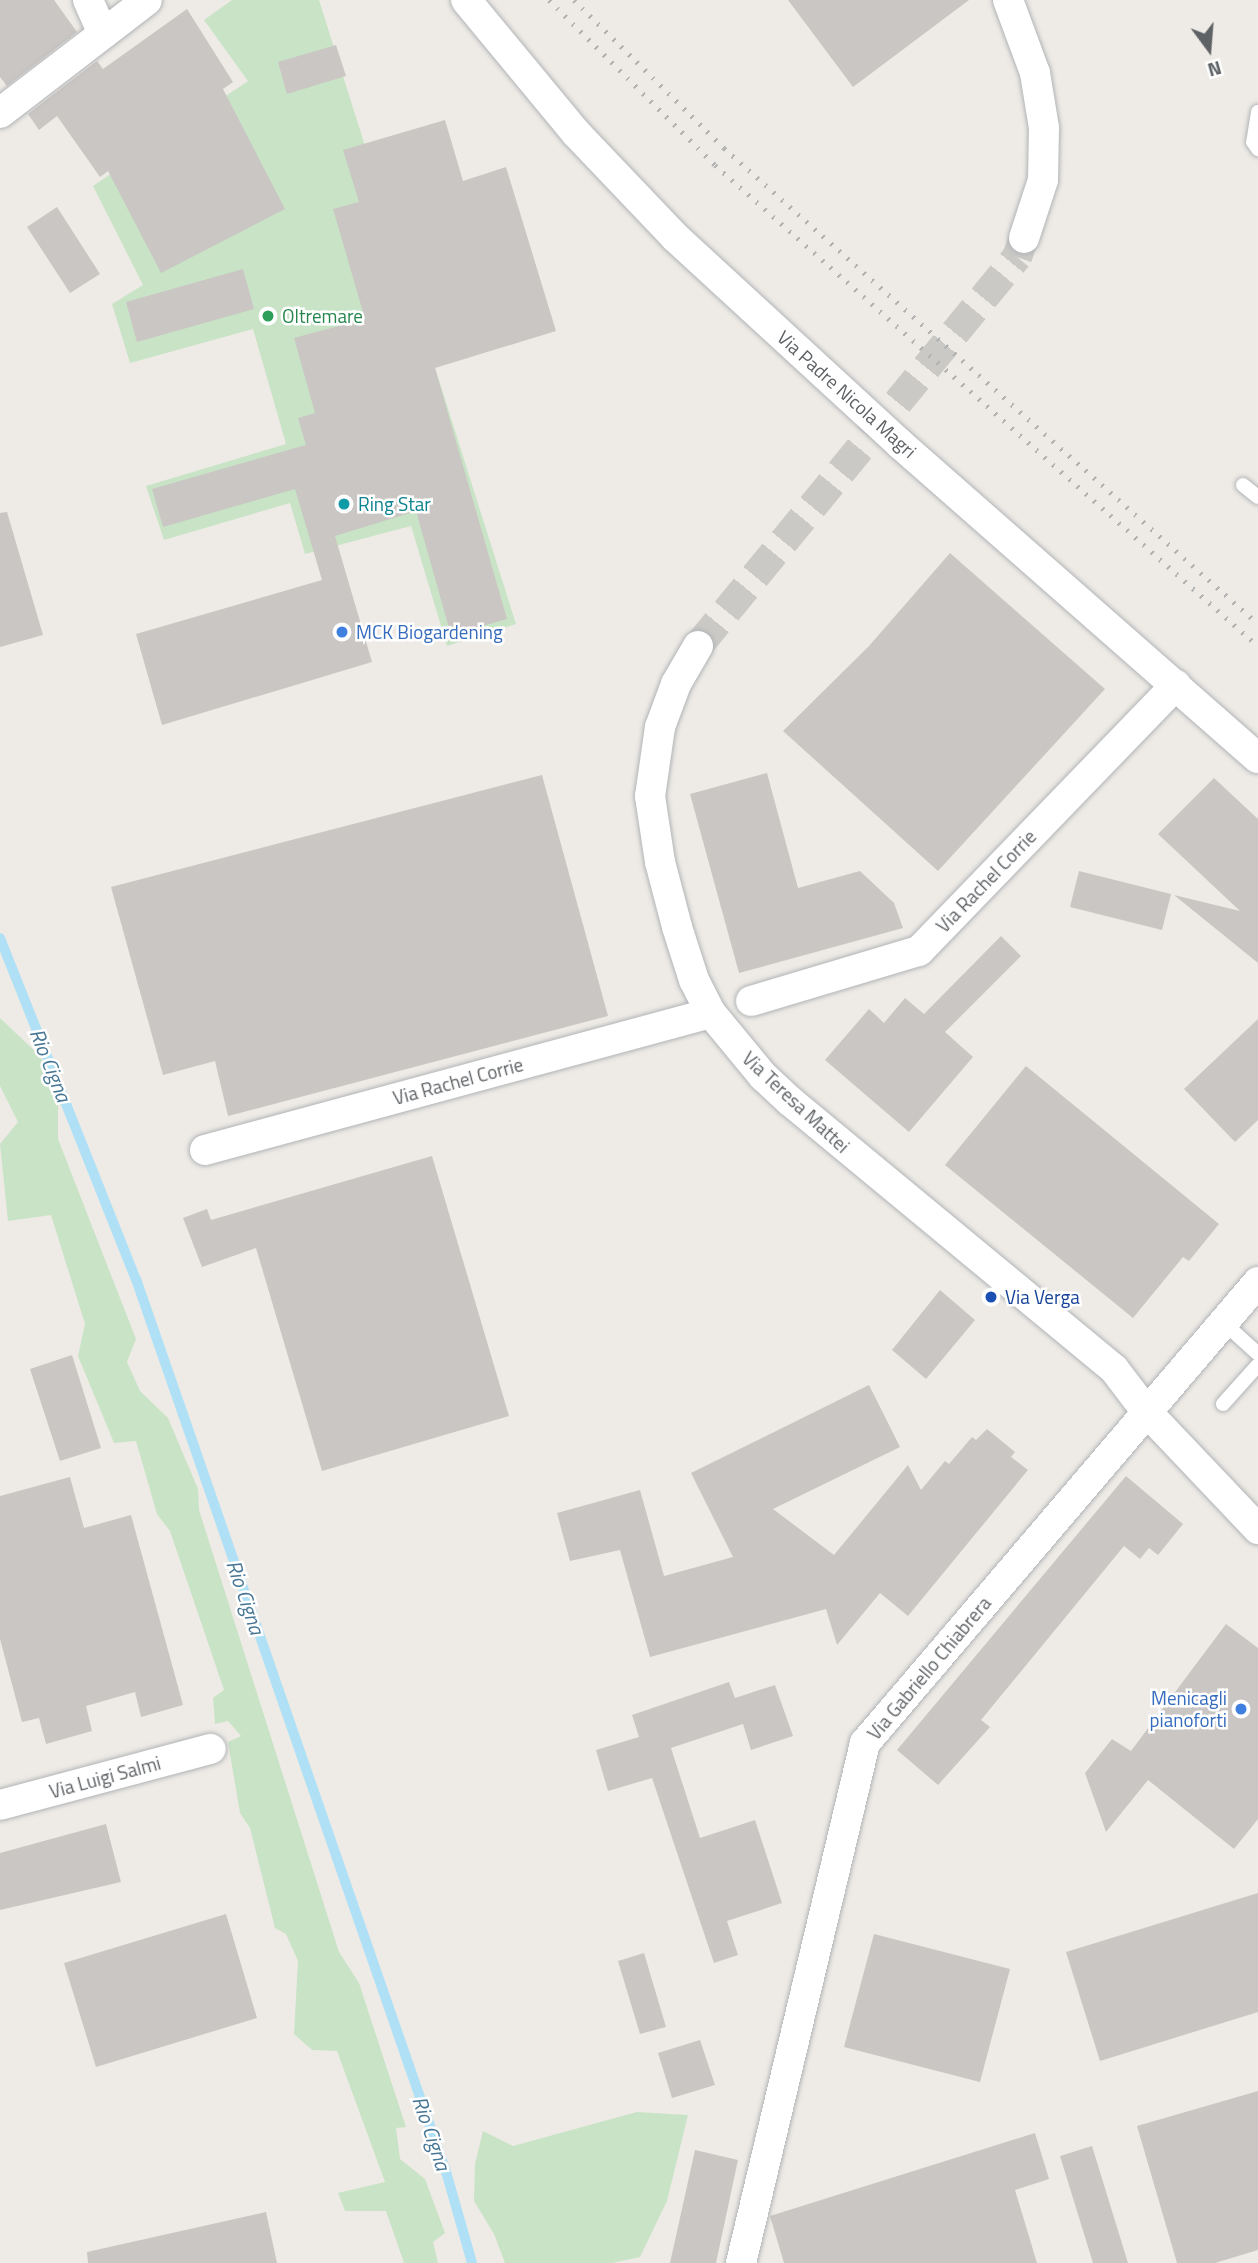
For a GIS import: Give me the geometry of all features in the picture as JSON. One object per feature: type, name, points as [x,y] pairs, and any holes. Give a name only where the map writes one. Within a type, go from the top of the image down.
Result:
[{"type":"street","points":[[88,0],[103,34]]},
{"type":"street","points":[[0,113],[147,0]]},
{"type":"street","name":"Via Padre Nicola Magri","points":[[466,0],[637,200],[879,424],[1258,758]]},
{"type":"street","points":[[1007,0],[1035,73],[1044,128],[1043,180],[1024,238]]},
{"type":"street","name":"Via Teresa Mattei","points":[[698,646],[676,684],[660,727],[650,796],[660,862],[677,927],[694,980],[712,1013],[763,1076],[1114,1369],[1146,1411],[1258,1529]]},
{"type":"street","name":"Via Rachel Corrie","points":[[751,1001],[919,951],[1176,685]]},
{"type":"street","name":"Via Rachel Corrie","points":[[205,1150],[712,1013]]},
{"type":"street","name":"Via Gabriello Chiabrera","points":[[741,2263],[865,1743],[1258,1282]]},
{"type":"street","name":"Via Luigi Salmi","points":[[0,1805],[211,1749]]},
{"type":"lane","points":[[1258,113],[1253,142],[1258,149]]},
{"type":"lane","points":[[1243,485],[1258,497]]},
{"type":"lane","points":[[1223,1322],[1258,1354]]},
{"type":"lane","points":[[1223,1404],[1258,1365]]},
{"type":"green space","name":"Oltremare","points":[[232,0],[319,0],[516,624],[447,646],[411,526],[305,554],[290,503],[164,540],[146,486],[286,444],[253,329],[130,363],[112,304],[143,285],[93,186],[248,81],[204,20]]},
{"type":"green space","points":[[0,1018],[41,1057],[58,1105],[58,1139],[136,1339],[127,1362],[140,1391],[168,1418],[198,1489],[199,1510],[339,1952],[359,1983],[406,2127],[396,2128],[400,2159],[425,2179],[445,2233],[433,2242],[438,2263],[404,2263],[386,2211],[345,2211],[338,2193],[385,2182],[337,2051],[312,2050],[294,2034],[298,1961],[286,1934],[275,1928],[250,1828],[240,1813],[228,1742],[241,1736],[228,1721],[215,1724],[213,1698],[224,1690],[170,1531],[157,1514],[136,1441],[114,1443],[78,1356],[85,1324],[51,1215],[8,1221],[0,1144],[18,1122],[0,1086]]},
{"type":"green space","points":[[637,2112],[688,2115],[667,2201],[640,2257],[612,2263],[505,2263],[494,2234],[474,2201],[475,2164],[483,2131],[513,2146]]},
{"type":"building","points":[[0,0],[54,0],[77,32],[7,86],[0,77]]},
{"type":"building","points":[[788,0],[969,0],[853,87]]},
{"type":"building","points":[[187,9],[233,82],[223,89],[285,209],[161,273],[108,171],[100,177],[57,116],[39,130],[28,114],[97,61],[103,69]]},
{"type":"building","points":[[336,45],[346,76],[287,94],[278,62]]},
{"type":"building","points":[[445,120],[463,181],[506,167],[556,331],[435,368],[507,619],[451,635],[416,511],[335,536],[372,662],[162,725],[136,634],[322,580],[295,489],[163,527],[152,489],[306,445],[298,418],[315,413],[294,338],[365,319],[333,209],[359,202],[343,150]]},
{"type":"building","points":[[57,207],[100,274],[70,293],[27,227]]},
{"type":"building","points":[[243,269],[254,309],[137,342],[126,302]]},
{"type":"building","points":[[7,512],[43,635],[0,647],[0,513]]},
{"type":"building","points":[[950,553],[1105,689],[938,871],[783,731],[869,646]]},
{"type":"building","points":[[767,773],[798,888],[860,871],[894,903],[903,928],[739,973],[690,794]]},
{"type":"building","points":[[542,775],[608,1016],[228,1116],[215,1061],[163,1075],[111,887]]},
{"type":"building","points":[[1214,778],[1258,819],[1258,963],[1174,895],[1240,911],[1158,834]]},
{"type":"building","points":[[1079,871],[1171,894],[1162,930],[1070,907]]},
{"type":"building","points":[[1001,936],[1021,956],[945,1032],[973,1057],[909,1132],[825,1060],[869,1009],[884,1023],[905,998],[924,1014]]},
{"type":"building","points":[[1258,1019],[1258,1120],[1235,1142],[1184,1089]]},
{"type":"building","points":[[1026,1066],[1219,1224],[1189,1261],[1183,1257],[1133,1318],[945,1165]]},
{"type":"building","points":[[432,1156],[509,1416],[322,1471],[256,1248],[202,1267],[183,1218],[207,1209],[211,1220]]},
{"type":"building","points":[[940,1290],[975,1320],[926,1379],[892,1350]]},
{"type":"building","points":[[72,1355],[101,1448],[60,1461],[30,1369]]},
{"type":"building","points":[[869,1385],[900,1447],[773,1509],[834,1555],[908,1465],[921,1490],[945,1461],[949,1464],[972,1437],[976,1440],[987,1429],[1015,1452],[1011,1457],[1028,1470],[908,1616],[880,1593],[837,1645],[826,1609],[650,1657],[620,1550],[570,1561],[557,1513],[640,1490],[664,1576],[733,1557],[691,1473]]},
{"type":"building","points":[[1126,1476],[1183,1524],[1158,1555],[1149,1548],[1140,1559],[1124,1546],[981,1720],[990,1727],[938,1785],[897,1750]]},
{"type":"building","points":[[70,1477],[84,1528],[131,1515],[183,1705],[141,1717],[135,1692],[86,1706],[92,1731],[46,1744],[39,1718],[22,1722],[0,1639],[0,1496]]},
{"type":"building","points":[[1226,1624],[1258,1648],[1258,1819],[1234,1849],[1148,1780],[1106,1832],[1085,1773],[1112,1739],[1131,1751]]},
{"type":"building","points":[[729,1682],[735,1698],[775,1685],[793,1736],[751,1750],[743,1724],[671,1748],[700,1838],[755,1820],[782,1903],[727,1921],[738,1955],[714,1963],[652,1778],[608,1791],[596,1750],[639,1737],[632,1715]]},
{"type":"building","points":[[106,1824],[121,1882],[0,1910],[0,1853]]},
{"type":"building","points":[[1258,1893],[1258,2012],[1100,2061],[1066,1952]]},
{"type":"building","points":[[226,1914],[257,2018],[96,2067],[64,1963]]},
{"type":"building","points":[[874,1934],[1010,1969],[980,2082],[844,2047]]},
{"type":"building","points":[[644,1953],[666,2027],[640,2034],[618,1961]]},
{"type":"building","points":[[700,2040],[715,2085],[672,2098],[658,2053]]},
{"type":"building","points":[[1258,2091],[1258,2250],[1215,2263],[1177,2263],[1137,2126]]},
{"type":"building","points":[[1035,2133],[1049,2179],[1015,2190],[1037,2263],[784,2263],[770,2216]]},
{"type":"building","points":[[1092,2146],[1128,2263],[1093,2263],[1060,2156]]},
{"type":"building","points":[[695,2150],[738,2160],[716,2263],[670,2263]]},
{"type":"building","points":[[266,2212],[277,2263],[88,2263],[87,2252]]},
{"type":"waterway","name":"Rio Cigna","points":[[0,938],[136,1279],[447,2175],[472,2263]]},
{"type":"tunnel","points":[[698,646],[1017,257],[1024,238]]},
{"type":"railway","points":[[549,0],[715,165],[1258,646]]},
{"type":"railway","points":[[574,0],[724,148],[1258,624]]},
{"type":"place","name":"Oltremare","points":[[268,316]]},
{"type":"place","name":"Ring Star","points":[[344,504]]},
{"type":"place","name":"MCK Biogardening","points":[[342,632]]},
{"type":"place","name":"Via Verga","points":[[991,1297]]},
{"type":"place","name":"Menicagli pianoforti","points":[[1241,1709]]}]
